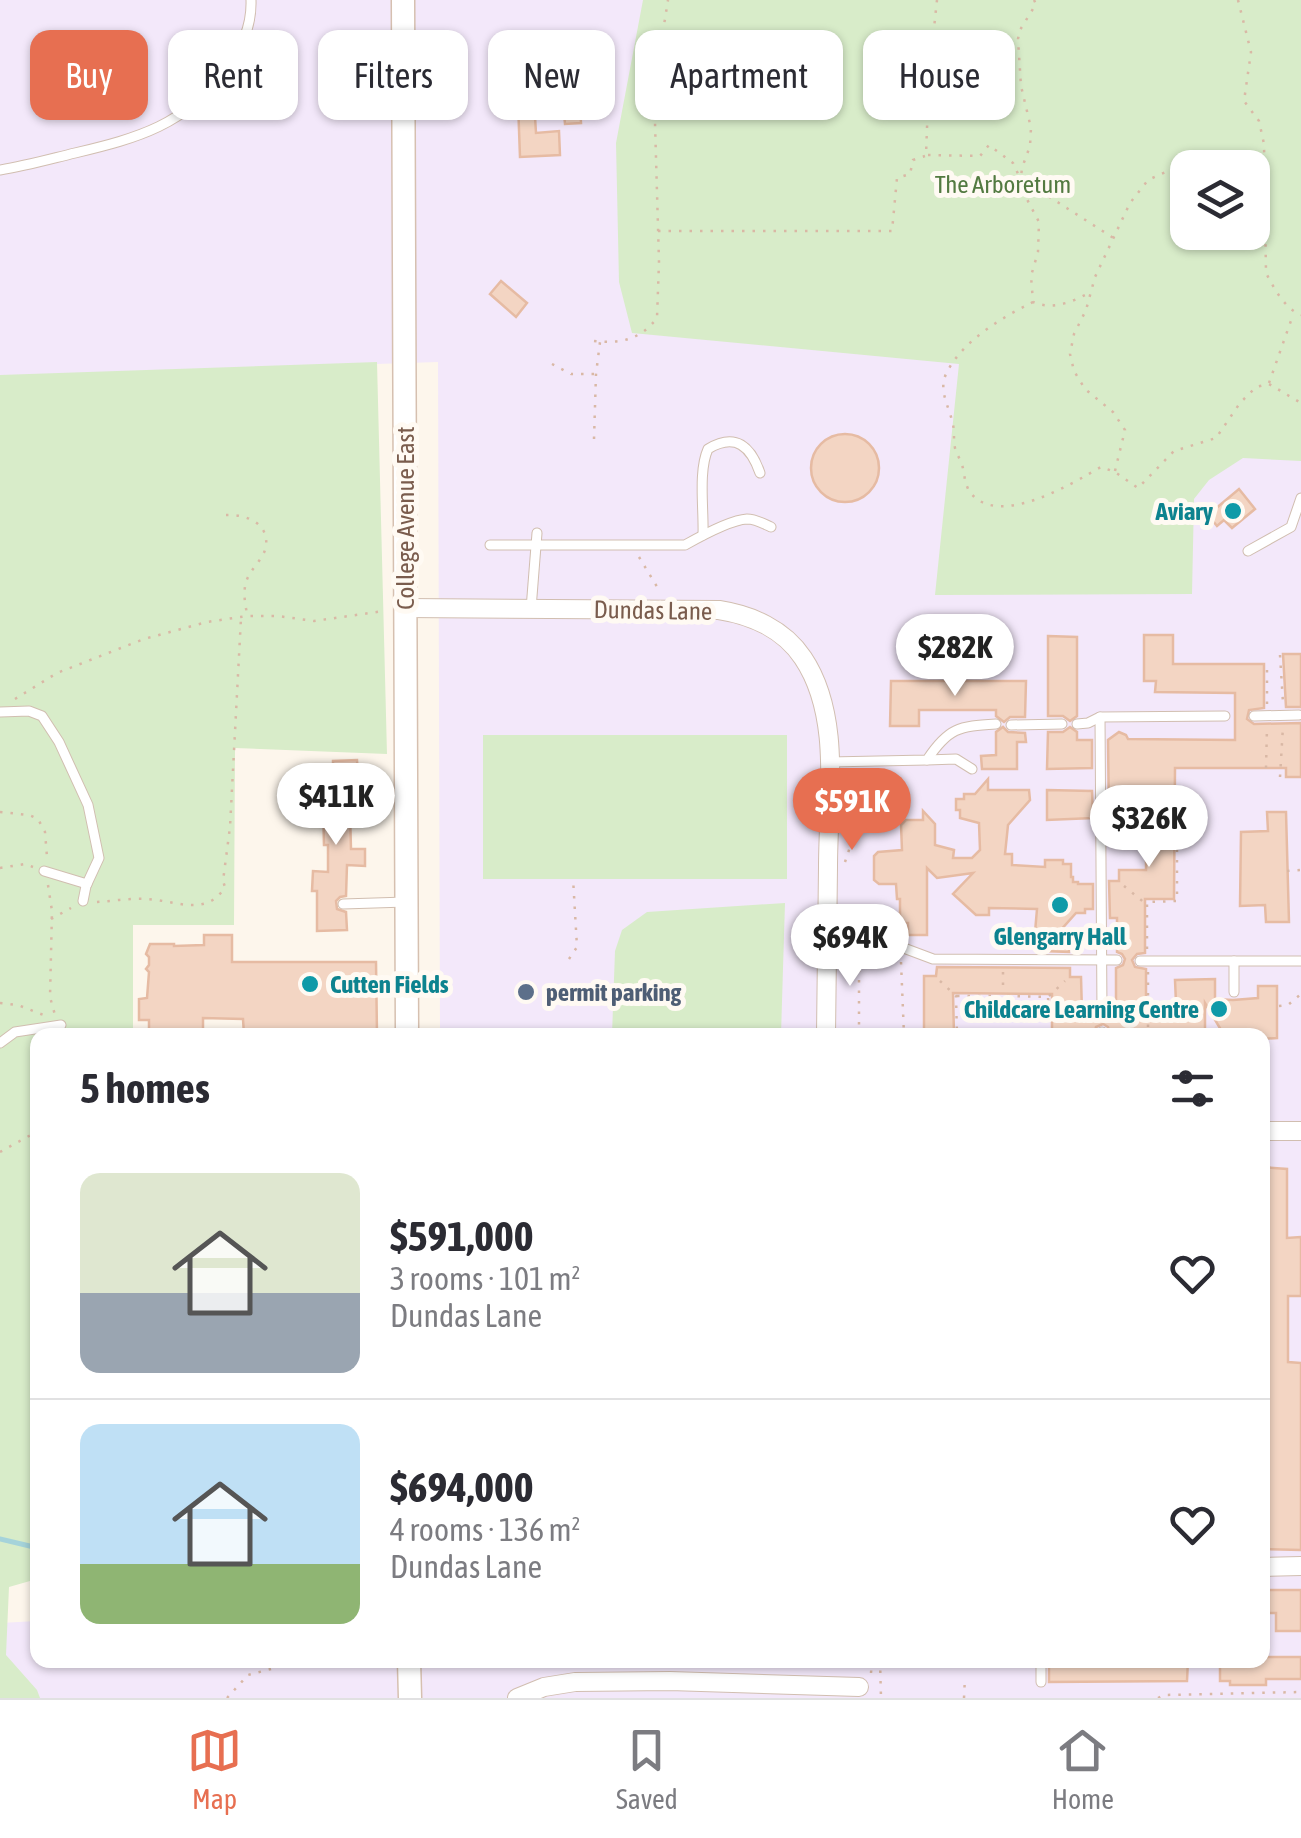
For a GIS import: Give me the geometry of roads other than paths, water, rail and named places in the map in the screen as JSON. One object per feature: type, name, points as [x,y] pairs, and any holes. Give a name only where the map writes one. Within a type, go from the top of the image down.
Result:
[{"type":"street","name":"College Avenue East","points":[[403,0],[407,1028]]},
{"type":"street","name":"Dundas Lane","points":[[405,608],[719,610],[763,623],[796,649],[823,708],[829,762],[826,1028]]},
{"type":"street","points":[[1270,1132],[1301,1131]]},
{"type":"street","points":[[1270,1566],[1301,1566]]},
{"type":"street","points":[[409,1668],[410,1698]]},
{"type":"street","points":[[517,1698],[544,1687],[575,1682],[670,1681],[859,1688]]},
{"type":"lane","points":[[0,170],[130,140],[178,117],[206,95],[235,56],[246,35],[251,0]]},
{"type":"lane","points":[[703,535],[703,470],[708,449],[736,442],[754,454],[760,473]]},
{"type":"lane","points":[[1248,551],[1288,530],[1301,498]]},
{"type":"lane","points":[[490,545],[536,539],[685,545],[745,520],[772,527]]},
{"type":"lane","points":[[531,609],[536,539]]},
{"type":"lane","points":[[3,709],[28,710],[42,716],[59,742],[88,806],[99,855],[83,902]]},
{"type":"lane","points":[[1254,716],[1299,715]]},
{"type":"lane","points":[[1077,724],[1100,717],[1225,716]]},
{"type":"lane","points":[[1100,717],[1102,1012]]},
{"type":"lane","points":[[927,760],[949,732],[970,725],[996,724]]},
{"type":"lane","points":[[1011,725],[1062,724]]},
{"type":"lane","points":[[829,762],[956,758],[972,769]]},
{"type":"lane","points":[[45,871],[87,884]]},
{"type":"lane","points":[[344,904],[408,902]]},
{"type":"lane","points":[[827,944],[901,947],[933,959],[1116,960]]},
{"type":"lane","points":[[1144,961],[1301,962]]},
{"type":"lane","points":[[1234,962],[1234,992]]},
{"type":"lane","points":[[0,1042],[15,1032],[30,1031]]},
{"type":"lane","points":[[1041,1668],[1042,1682]]},
{"type":"waterway","points":[[0,1539],[30,1546]]},
{"type":"place","name":"Aviary","points":[[1233,511]]},
{"type":"place","name":"Glengarry Hall","points":[[1060,905]]},
{"type":"place","name":"Cutten Fields","points":[[310,984]]},
{"type":"place","name":"permit parking","points":[[526,992]]},
{"type":"place","name":"Childcare Learning Centre","points":[[1219,1009]]},
{"type":"park label","name":"The Arboretum","points":[[1003,184]]}]
